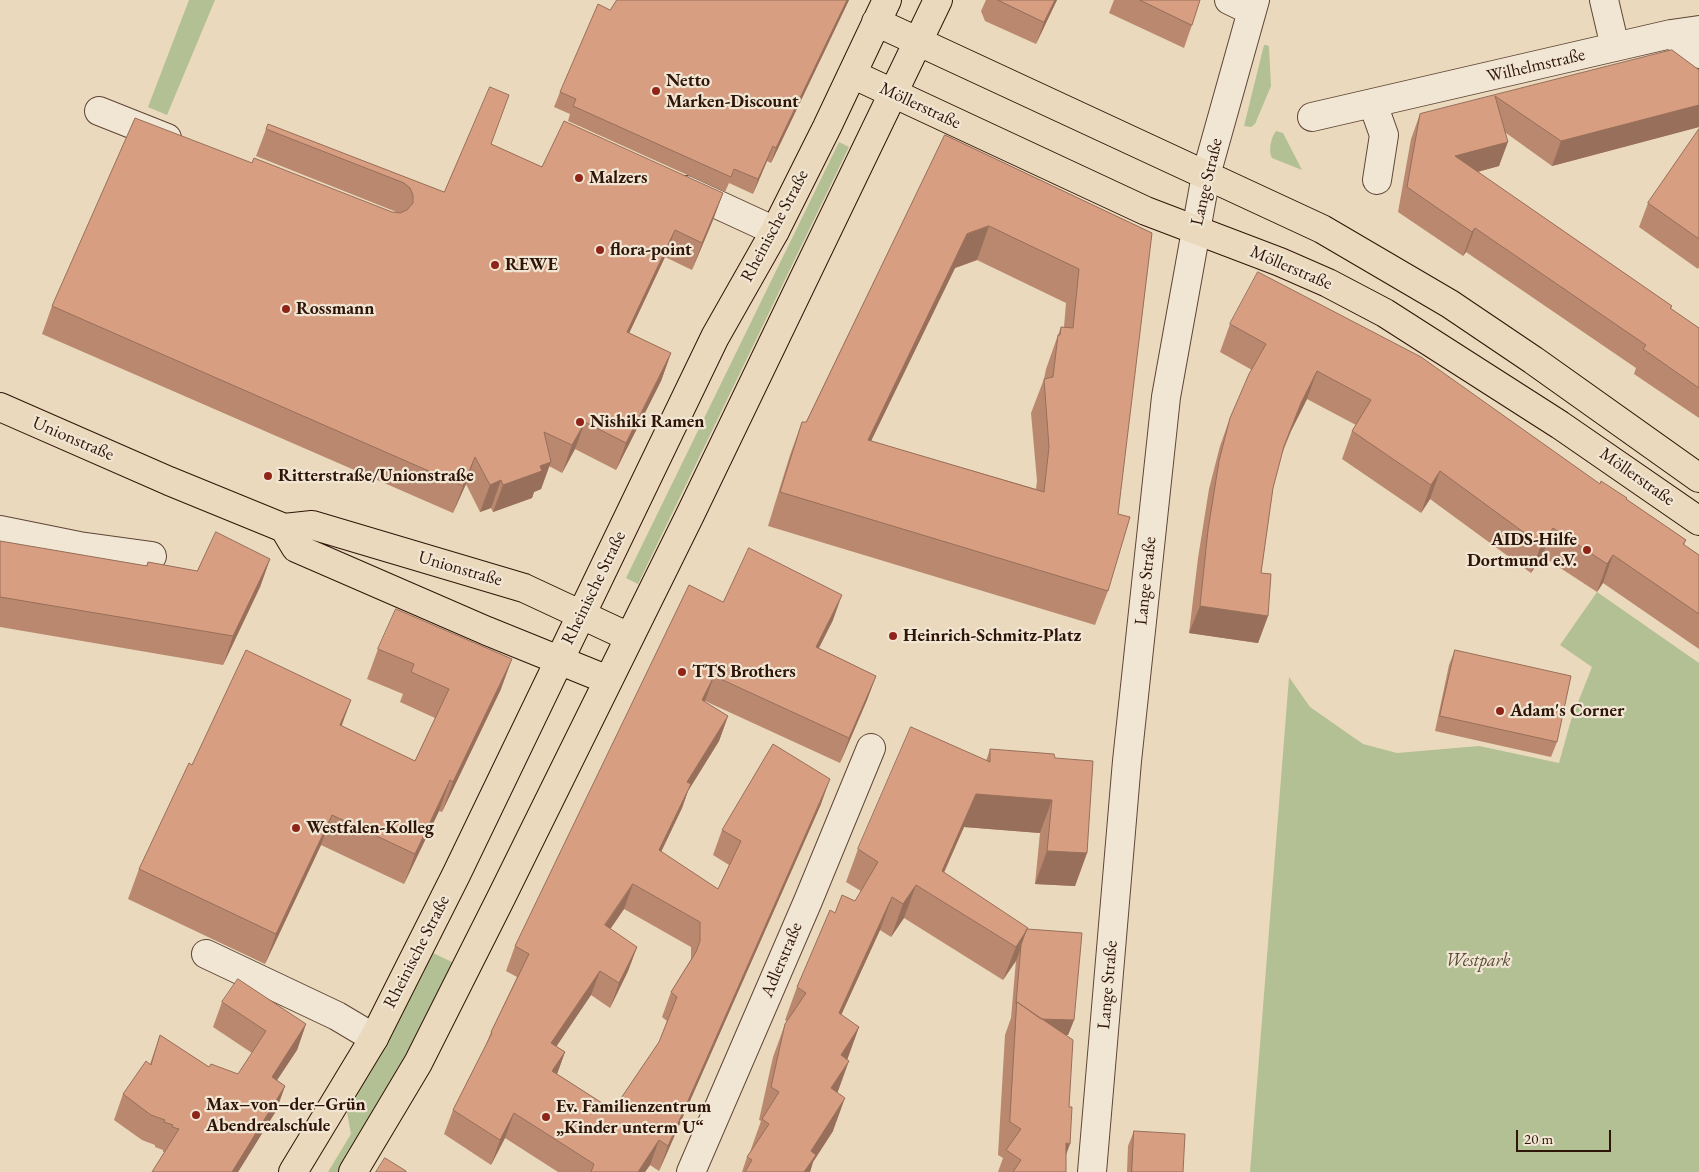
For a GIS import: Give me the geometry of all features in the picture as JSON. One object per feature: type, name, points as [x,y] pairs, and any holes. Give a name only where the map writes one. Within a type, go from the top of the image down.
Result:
[{"type":"main road","points":[[353,1172],[418,1064],[608,680],[938,0]]},
{"type":"main road","name":"Möllerstraße","points":[[881,11],[919,41],[1322,229],[1450,304],[1699,478]]},
{"type":"main road","name":"Rheinische Straße","points":[[293,1172],[374,1038],[456,876],[715,337],[775,231],[881,11]]},
{"type":"main road","name":"Möllerstraße","points":[[852,74],[1146,211],[1280,262],[1328,283],[1384,313],[1462,361],[1699,520]]},
{"type":"main road","name":"Unionstraße","points":[[0,408],[168,481],[284,528],[312,525],[524,588],[629,637]]},
{"type":"main road","points":[[284,528],[296,548],[559,661],[608,680]]},
{"type":"street","points":[[1604,0],[1615,46]]},
{"type":"street","name":"Lange Straße","points":[[1092,1172],[1127,761],[1166,397],[1206,175],[1226,109],[1245,4]]},
{"type":"street","name":"Wilhelmstraße","points":[[1312,117],[1615,46],[1699,30]]},
{"type":"street","points":[[1671,34],[1699,54]]},
{"type":"street","points":[[1373,104],[1384,135],[1377,180]]},
{"type":"street","points":[[99,111],[188,147]]},
{"type":"street","points":[[661,179],[775,231]]},
{"type":"street","points":[[0,530],[79,546],[152,556]]},
{"type":"street","name":"Adlerstraße","points":[[691,1172],[808,902],[871,748]]},
{"type":"street","points":[[206,954],[337,1016],[374,1038]]},
{"type":"green space","points":[[189,0],[215,0],[167,115],[148,107]]},
{"type":"green space","points":[[1264,45],[1269,47],[1271,86],[1255,124],[1251,127],[1244,126]]},
{"type":"green space","points":[[1276,131],[1283,133],[1302,170],[1272,158],[1270,152],[1271,144]]},
{"type":"green space","points":[[839,142],[849,147],[638,584],[626,578]]},
{"type":"green space","name":"Westpark","points":[[1597,592],[1699,663],[1699,1172],[1250,1172],[1289,677],[1310,707],[1363,744],[1397,753],[1479,746],[1559,763],[1571,720],[1592,667],[1560,645]]},
{"type":"green space","points":[[433,953],[454,963],[410,1050],[338,1172],[328,1172],[351,1134],[347,1112],[349,1107],[389,1038]]},
{"type":"building","points":[[617,0],[847,0],[776,148],[773,146],[758,179],[734,169],[731,177],[573,106],[576,99],[560,92],[598,4],[610,10]]},
{"type":"building","points":[[998,0],[1055,0],[1044,22]]},
{"type":"building","points":[[1140,0],[1200,0],[1192,25]]},
{"type":"building","points":[[1672,50],[1699,70],[1699,105],[1561,141],[1495,96],[1508,142],[1455,156],[1672,306],[1670,308],[1699,328],[1699,388],[1643,349],[1646,345],[1475,228],[1472,232],[1407,187],[1420,114]]},
{"type":"building","points":[[490,87],[509,95],[491,144],[542,167],[564,121],[723,193],[702,243],[675,230],[627,332],[671,353],[626,443],[585,422],[572,445],[544,432],[551,462],[540,466],[542,471],[503,485],[501,480],[490,485],[475,457],[463,486],[52,306],[135,118],[252,163],[254,158],[392,212],[400,213],[407,210],[413,203],[413,195],[410,188],[404,183],[266,129],[268,124],[444,192]]},
{"type":"building","points":[[1699,129],[1699,239],[1648,203]]},
{"type":"building","points":[[945,135],[1152,233],[1118,514],[1130,517],[1108,591],[780,492],[802,422],[806,422]],"holes":[[[989,226],[1079,269],[1073,328],[1061,327],[1060,335],[1058,335],[1053,377],[1044,379],[1049,447],[1044,492],[868,440],[967,234]]]},
{"type":"building","points":[[1258,272],[1421,357],[1600,484],[1601,481],[1686,540],[1683,544],[1699,555],[1699,614],[1613,555],[1607,564],[1553,528],[1541,545],[1440,471],[1431,485],[1352,431],[1371,400],[1317,371],[1301,403],[1284,446],[1273,488],[1261,573],[1271,574],[1268,616],[1200,606],[1208,530],[1219,461],[1230,418],[1249,374],[1266,344],[1230,324]]},
{"type":"building","points":[[216,532],[270,559],[233,636],[0,597],[0,541],[147,566],[148,562],[197,571]]},
{"type":"building","points":[[749,548],[842,595],[816,647],[876,676],[849,738],[714,676],[702,700],[728,716],[687,782],[691,784],[659,850],[718,889],[741,841],[722,830],[773,744],[830,779],[668,1146],[659,1140],[638,1172],[591,1172],[594,1164],[514,1113],[500,1140],[453,1110],[529,954],[515,946],[689,585],[723,602]],"holes":[[[633,884],[700,922],[700,941],[696,952],[671,992],[677,997],[659,1042],[613,1110],[552,1071],[565,1052],[551,1043],[600,971],[619,983],[637,947],[605,925]]]},
{"type":"building","name":"Westfalen-Kolleg","points":[[396,609],[512,659],[453,782],[450,780],[415,854],[332,815],[276,934],[139,869],[189,763],[192,765],[246,650],[351,700],[340,725],[415,761],[449,689],[411,672],[414,664],[378,649]]},
{"type":"building","name":"Adam's Corner","points":[[1455,650],[1571,676],[1557,742],[1440,716]]},
{"type":"building","points":[[911,727],[990,762],[990,749],[1054,754],[1055,758],[1093,761],[1087,853],[1047,851],[1052,800],[976,794],[942,871],[1028,928],[1016,947],[916,885],[903,904],[892,897],[839,1013],[859,1027],[841,1055],[849,1061],[831,1088],[845,1098],[811,1151],[816,1155],[804,1172],[745,1172],[752,1160],[747,1157],[769,1124],[762,1119],[779,1092],[771,1087],[785,1024],[806,993],[797,987],[830,910],[835,913],[842,895],[855,901],[878,862],[858,849]]},
{"type":"building","points":[[1027,929],[1082,933],[1074,1020],[1041,1019],[1016,1003],[1021,945]]},
{"type":"building","points":[[238,979],[306,1024],[272,1077],[285,1086],[232,1172],[152,1172],[179,1129],[164,1122],[165,1120],[151,1115],[123,1094],[146,1061],[151,1065],[160,1035],[209,1067],[211,1064],[238,1074],[266,1031],[222,1002]]},
{"type":"building","points":[[1017,1002],[1073,1040],[1069,1107],[1072,1107],[1070,1144],[1066,1143],[1066,1172],[1013,1172],[1021,1160],[1006,1150],[1021,1129],[1010,1122]]},
{"type":"building","points":[[1134,1131],[1185,1134],[1183,1172],[1132,1172]]},
{"type":"building","points":[[385,1158],[406,1171],[406,1172],[376,1172]]},
{"type":"place","name":"Netto Marken-Discount","points":[[656,91]]},
{"type":"place","name":"Malzers","points":[[579,178]]},
{"type":"place","name":"flora-point","points":[[600,250]]},
{"type":"place","name":"REWE","points":[[495,265]]},
{"type":"place","name":"Rossmann","points":[[286,309]]},
{"type":"place","name":"Nishiki Ramen","points":[[580,422]]},
{"type":"place","name":"Ritterstraße/Unionstraße","points":[[268,476]]},
{"type":"place","name":"AIDS-Hilfe Dortmund e.V.","points":[[1587,550]]},
{"type":"place","name":"Heinrich-Schmitz-Platz","points":[[893,636]]},
{"type":"place","name":"TTS Brothers","points":[[682,672]]},
{"type":"place","name":"Adam's Corner","points":[[1500,711]]},
{"type":"place","name":"Westfalen-Kolleg","points":[[296,828]]},
{"type":"place","name":"Max–von–der–Grün Abendrealschule","points":[[196,1115]]},
{"type":"place","name":"Ev. Familienzentrum „Kinder unterm U“","points":[[546,1117]]}]
